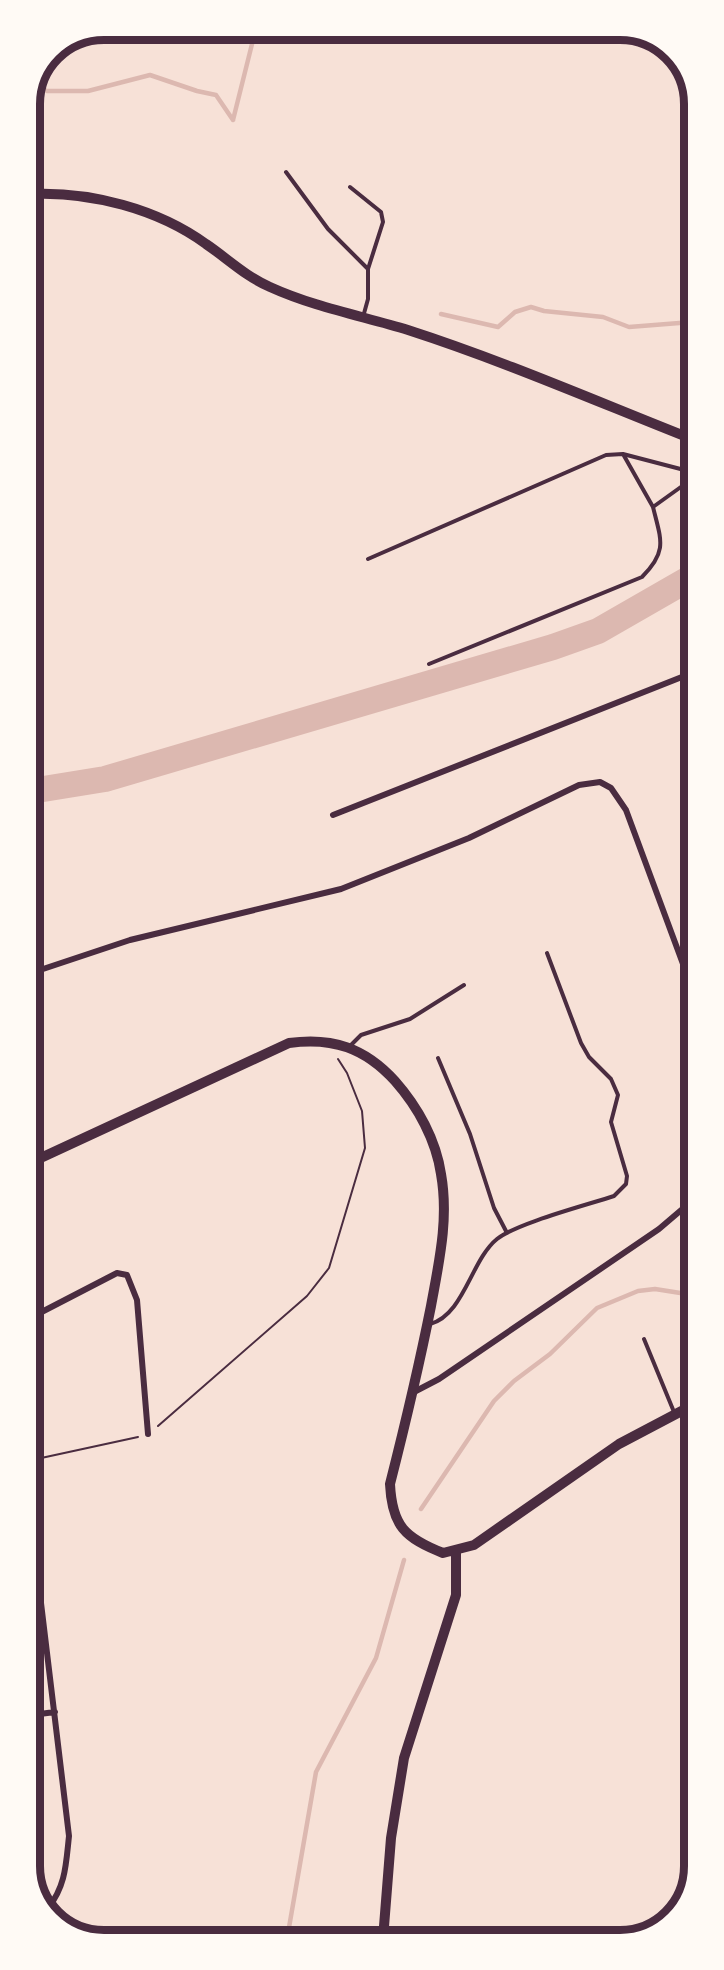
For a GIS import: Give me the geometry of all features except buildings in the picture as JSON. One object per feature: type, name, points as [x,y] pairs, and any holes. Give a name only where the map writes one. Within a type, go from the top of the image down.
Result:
[{"type":"street","points":[[41,193],[110,202],[167,220],[206,244],[239,271],[270,287],[363,319],[407,330],[684,436]]},
{"type":"street","points":[[333,815],[684,676]]},
{"type":"street","points":[[41,970],[130,940],[342,889],[469,838],[579,785],[600,782],[611,788],[626,810],[684,967]]},
{"type":"street","points":[[40,1158],[289,1043],[313,1040],[349,1047],[385,1070],[416,1107],[427,1130],[441,1173],[444,1222],[414,1392],[390,1484],[392,1512],[408,1535],[424,1546],[443,1553],[456,1552],[474,1545],[619,1444],[684,1409]]},
{"type":"street","points":[[414,1392],[439,1379],[659,1229],[684,1208]]},
{"type":"street","points":[[40,1313],[117,1273],[127,1275],[137,1300],[148,1434]]},
{"type":"street","points":[[384,1930],[391,1838],[404,1758],[456,1595],[456,1552]]},
{"type":"street","points":[[40,1591],[69,1836],[65,1878],[59,1895],[52,1903]]},
{"type":"street","points":[[40,1714],[56,1712]]},
{"type":"lane","points":[[286,172],[328,229],[368,269]]},
{"type":"lane","points":[[350,187],[381,212],[383,222],[368,269],[368,299],[363,319]]},
{"type":"lane","points":[[368,559],[606,455],[623,454],[684,470]]},
{"type":"lane","points":[[429,664],[642,577],[657,562],[662,544],[653,507],[623,454]]},
{"type":"lane","points":[[653,507],[684,485]]},
{"type":"lane","points":[[427,1325],[441,1321],[449,1315],[496,1240],[507,1233],[614,1196],[626,1184],[627,1176],[611,1122],[618,1095],[611,1079],[589,1057],[581,1043],[547,953]]},
{"type":"lane","points":[[349,1047],[361,1035],[410,1019],[464,985]]},
{"type":"lane","points":[[438,1058],[470,1134],[494,1208],[507,1233]]},
{"type":"lane","points":[[644,1339],[675,1413]]},
{"type":"path","points":[[40,1458],[148,1434],[307,1296],[329,1268],[365,1148],[362,1111],[347,1073],[327,1041]]},
{"type":"waterway","points":[[233,120],[253,40]]},
{"type":"waterway","points":[[43,89],[88,91],[150,75],[216,95],[233,120]]},
{"type":"waterway","points":[[441,314],[498,327],[515,312],[531,307],[544,311],[603,317],[629,327],[684,323]]},
{"type":"waterway","points":[[41,789],[105,779],[553,647],[598,631],[684,582]]},
{"type":"waterway","points":[[421,1509],[494,1401],[514,1381],[550,1354],[597,1308],[638,1291],[655,1289],[684,1294]]},
{"type":"waterway","points":[[289,1929],[316,1772],[376,1658],[404,1560]]}]
